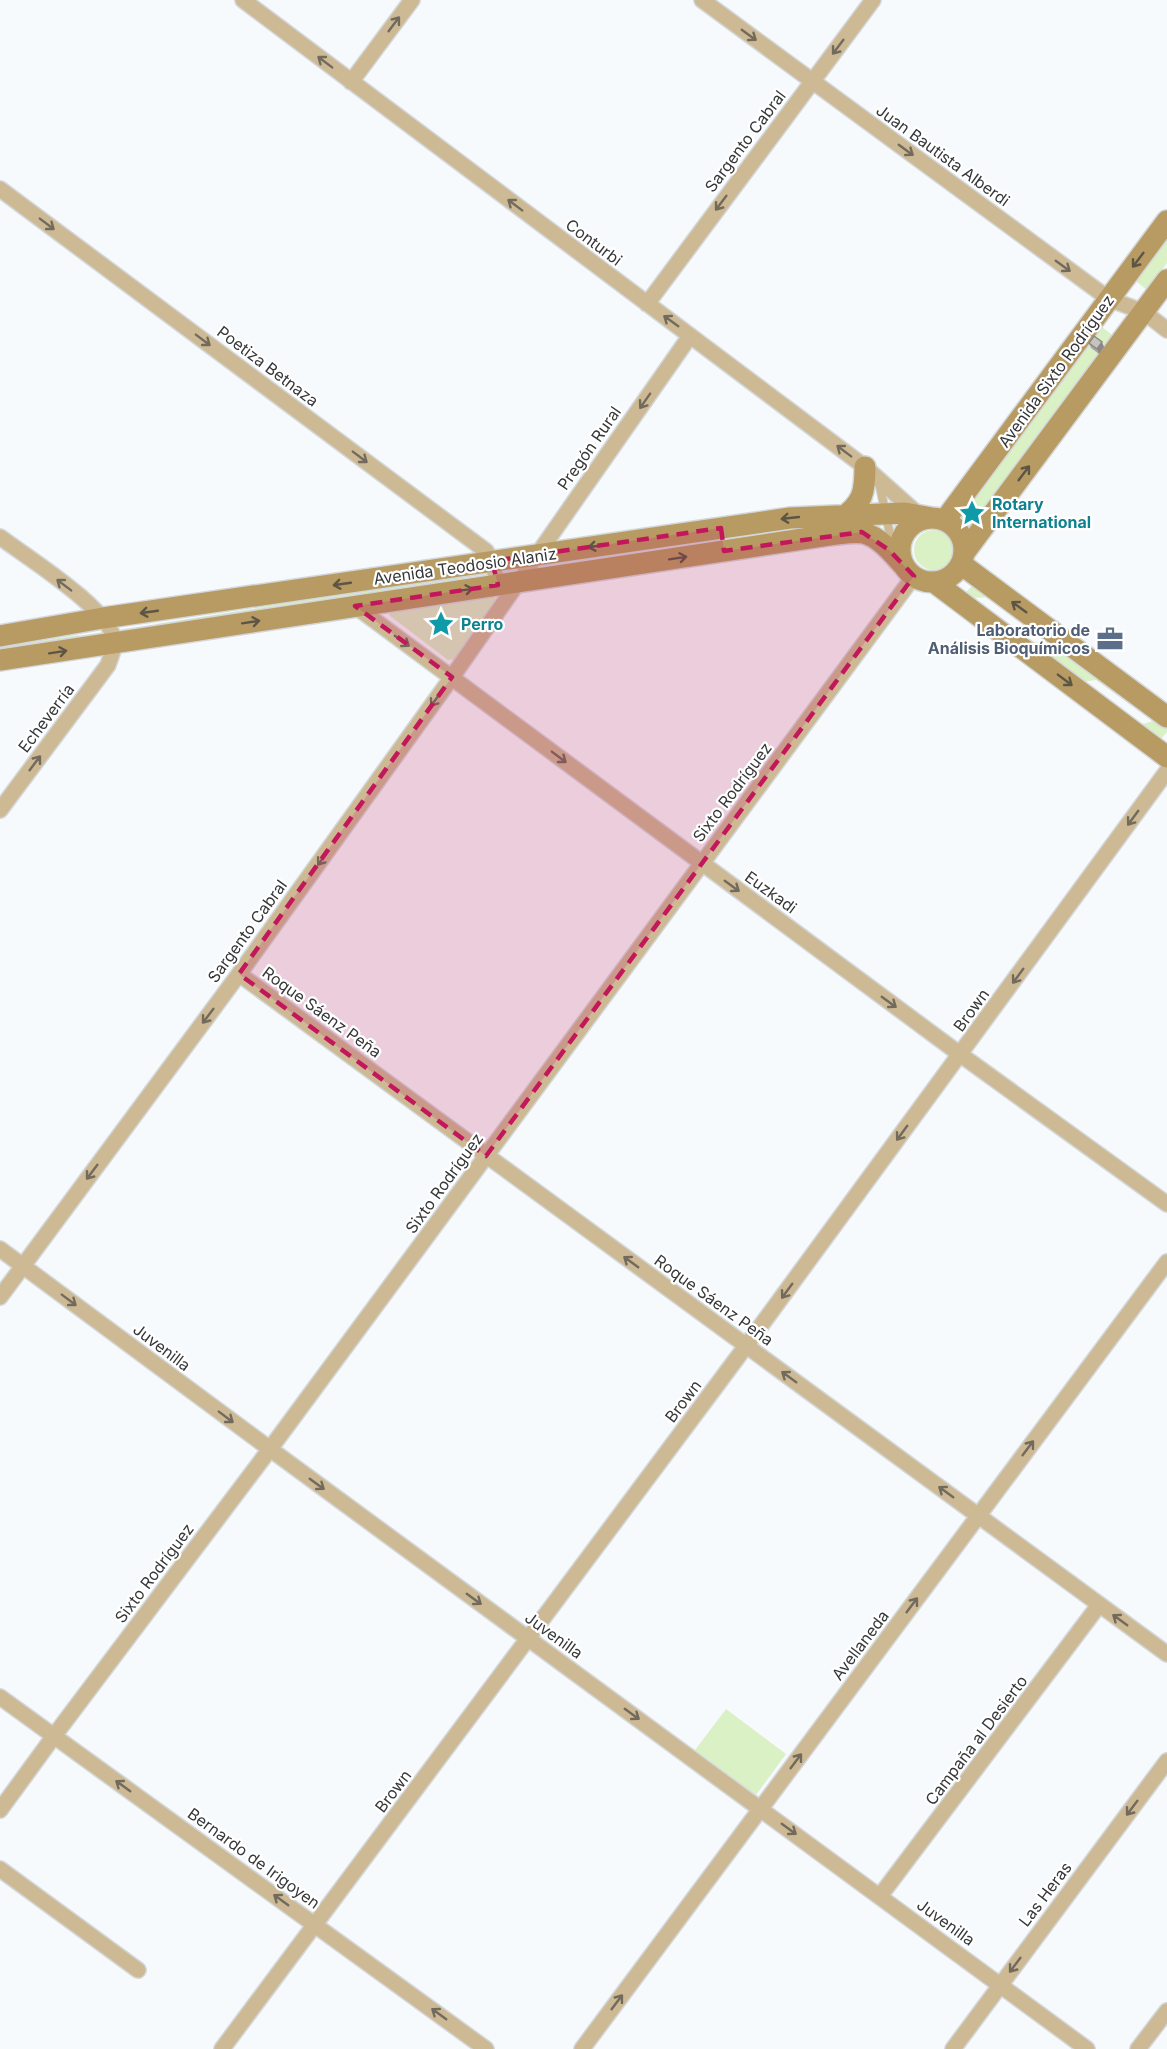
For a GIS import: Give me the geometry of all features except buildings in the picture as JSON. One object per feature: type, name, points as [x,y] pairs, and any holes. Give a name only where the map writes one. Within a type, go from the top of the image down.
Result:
[{"type":"main road","name":"Avenida Sixto Rodríguez","points":[[933,518],[1109,299],[1167,221]]},
{"type":"main road","name":"Avenida Sixto Rodríguez","points":[[912,570],[950,576],[1167,280]]},
{"type":"main road","points":[[817,537],[860,501],[872,472]]},
{"type":"main road","name":"Avenida Teodosio Alaniz","points":[[0,636],[103,618],[790,518],[905,513],[933,518]]},
{"type":"main road","points":[[912,570],[900,548],[902,539],[914,524],[933,518],[958,530],[962,537],[962,559],[1167,717]]},
{"type":"main road","points":[[721,528],[724,551]]},
{"type":"main road","name":"Avenida Teodosio Alaniz","points":[[0,660],[862,532],[872,536],[912,570],[1167,758]]},
{"type":"street","name":"Conturbi","points":[[243,0],[933,518]]},
{"type":"street","points":[[351,82],[412,0]]},
{"type":"street","name":"Juan Bautista Alberdi","points":[[702,0],[1109,299],[1144,312],[1167,330]]},
{"type":"street","name":"Sargento Cabral","points":[[647,304],[873,0]]},
{"type":"street","name":"Poetiza Betnaza","points":[[0,189],[477,544],[486,551],[492,561]]},
{"type":"street","name":"Pregón Rural","points":[[508,583],[536,556],[690,336]]},
{"type":"street","points":[[0,537],[88,602],[111,630],[115,643]]},
{"type":"street","points":[[492,561],[508,583]]},
{"type":"street","name":"Sixto Rodríguez","points":[[0,1810],[270,1449],[702,863],[912,570]]},
{"type":"street","name":"Sargento Cabral","points":[[0,1297],[239,974],[452,677],[508,583]]},
{"type":"street","name":"Euzkadi","points":[[355,606],[960,1054],[1167,1204]]},
{"type":"street","name":"Echeverría","points":[[2,802],[108,665],[115,643]]},
{"type":"street","name":"Brown","points":[[222,2049],[746,1346],[1167,771]]},
{"type":"street","name":"Roque Sáenz Peña","points":[[239,974],[1167,1654]]},
{"type":"street","name":"Juvenilla","points":[[0,1249],[1087,2049]]},
{"type":"street","name":"Avellaneda","points":[[582,2049],[1167,1262]]},
{"type":"street","name":"Campaña al Desierto","points":[[880,1896],[1100,1605]]},
{"type":"street","name":"Bernardo de Irigoyen","points":[[0,1697],[486,2049]]},
{"type":"street","name":"Las Heras","points":[[953,2049],[1167,1761]]},
{"type":"street","points":[[0,1869],[138,1970]]},
{"type":"street","points":[[1138,2049],[1167,2011]]},
{"type":"lane","points":[[872,472],[885,514],[912,570]]},
{"type":"highlighted area","points":[[721,528],[724,551],[862,532],[889,550],[914,576],[486,1156],[239,974],[452,677],[355,606],[498,585],[492,561]]},
{"type":"green space","points":[[1167,232],[1167,263],[1147,290],[1132,278]]},
{"type":"green space","points":[[1102,327],[1116,338],[972,529],[957,518]]},
{"type":"green space","points":[[934,530],[948,536],[954,550],[948,564],[934,570],[920,564],[914,550],[920,536]]},
{"type":"green space","points":[[701,541],[701,545],[552,568],[551,564]]},
{"type":"green space","points":[[471,574],[471,578],[157,628],[156,624]]},
{"type":"green space","points":[[974,584],[991,597],[974,598],[1033,642],[1053,643],[1167,727],[1167,732],[1160,740],[1139,725],[1153,721],[1096,680],[1081,682],[963,595]]},
{"type":"green space","points":[[494,591],[496,603],[456,659],[448,660],[389,615],[393,607]]},
{"type":"green space","points":[[79,635],[79,638],[0,650],[0,647]]},
{"type":"green space","points":[[726,1709],[786,1754],[756,1795],[695,1750]]},
{"type":"place","name":"Rotary International","points":[[972,513]]},
{"type":"place","name":"Perro","points":[[441,624]]},
{"type":"place","name":"Laboratorio de Análisis Bioquímicos","points":[[1110,639]]}]
